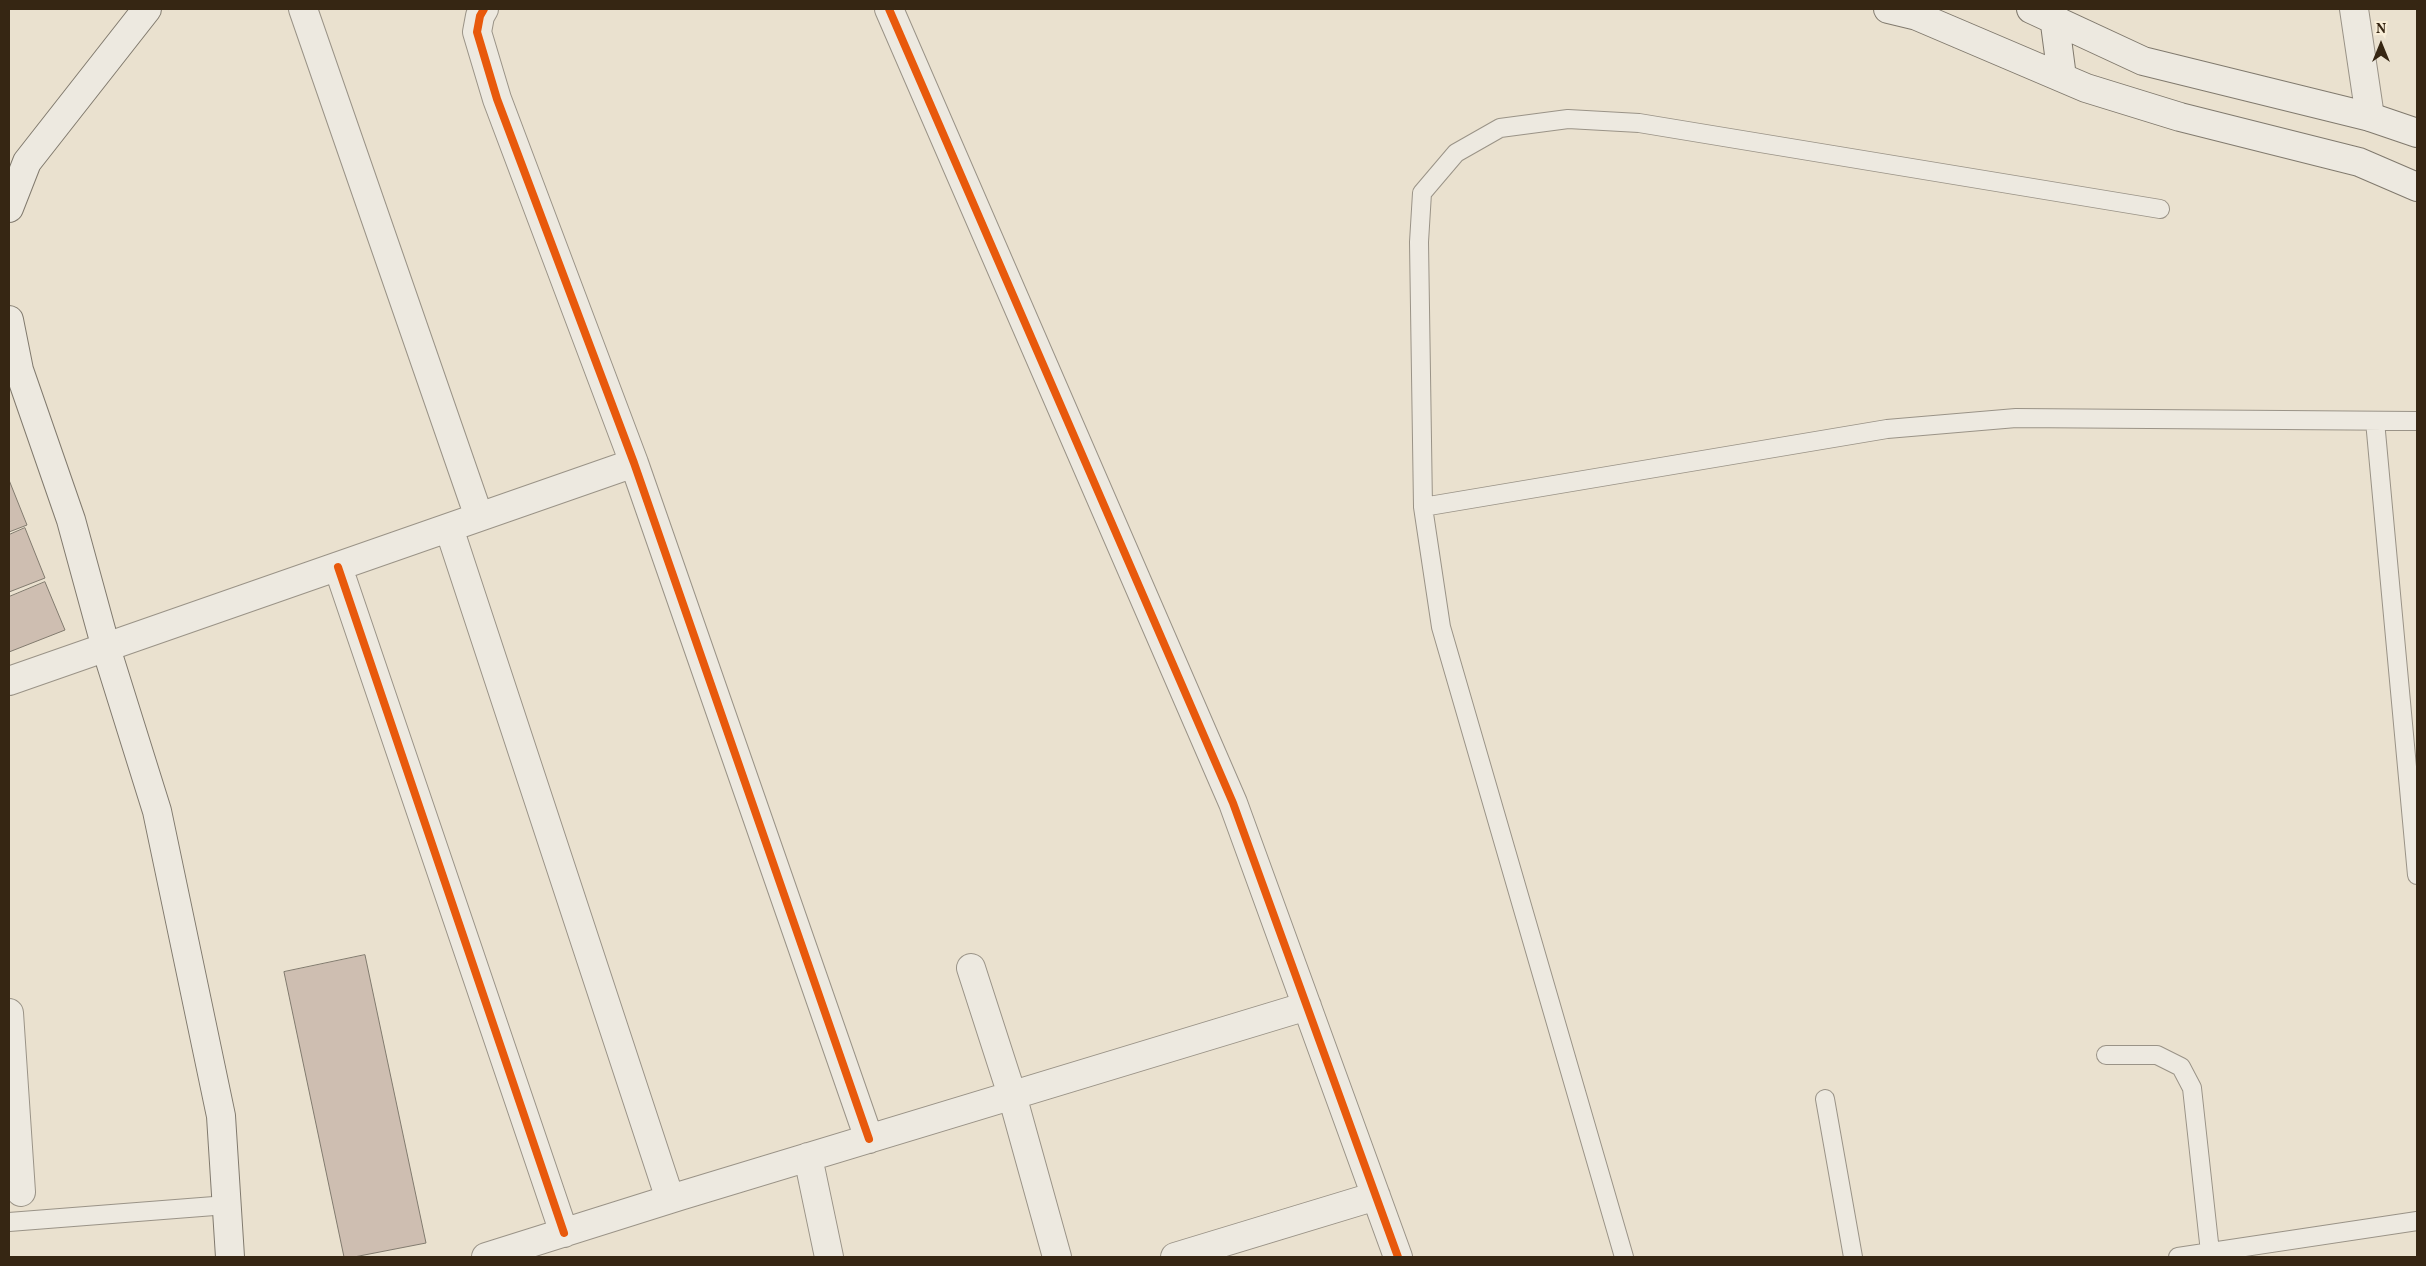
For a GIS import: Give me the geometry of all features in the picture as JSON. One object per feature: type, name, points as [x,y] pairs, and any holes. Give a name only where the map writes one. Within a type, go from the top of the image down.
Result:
[{"type":"street","points":[[9,206],[27,162],[147,9]]},
{"type":"street","points":[[303,9],[479,517]]},
{"type":"street","points":[[484,9],[480,16],[477,32],[497,99],[634,463],[869,1139]]},
{"type":"street","points":[[888,9],[1233,803],[1398,1257]]},
{"type":"street","points":[[1888,9],[1917,16],[2086,88],[2180,117],[2360,162],[2412,181]]},
{"type":"street","points":[[2354,9],[2370,117]]},
{"type":"street","points":[[2046,12],[2062,77]]},
{"type":"street","points":[[2046,12],[2143,62],[2370,117],[2417,132]]},
{"type":"street","points":[[9,320],[19,370],[70,520],[106,648],[157,811],[221,1116],[230,1257]]},
{"type":"street","points":[[9,681],[634,463]]},
{"type":"street","points":[[449,528],[670,1199]]},
{"type":"street","points":[[338,567],[564,1233]]},
{"type":"street","points":[[971,968],[1012,1095],[1057,1257]]},
{"type":"street","points":[[486,1257],[670,1199],[1307,1006]]},
{"type":"street","points":[[9,1013],[21,1192]]},
{"type":"street","points":[[808,1157],[828,1257]]},
{"type":"street","points":[[1175,1257],[1376,1196]]},
{"type":"lane","points":[[1624,1257],[1441,627],[1423,507],[1419,242],[1422,193],[1456,153],[1500,128],[1568,119],[1639,123],[2160,209]]},
{"type":"lane","points":[[1423,507],[1887,429],[2016,418],[2417,421]]},
{"type":"lane","points":[[2375,421],[2417,875]]},
{"type":"lane","points":[[2106,1055],[2157,1055],[2182,1067],[2192,1088],[2210,1252]]},
{"type":"lane","points":[[1825,1099],[1853,1257]]},
{"type":"lane","points":[[9,1222],[226,1205]]},
{"type":"lane","points":[[2178,1257],[2417,1221]]},
{"type":"building","points":[[9,480],[27,525],[9,532]]},
{"type":"building","points":[[25,528],[45,578],[9,592],[9,535]]},
{"type":"building","points":[[45,582],[65,630],[9,652],[9,597]]},
{"type":"building","points":[[365,955],[426,1243],[354,1257],[344,1257],[284,972]]},
{"type":"cycle path","points":[[484,9],[480,16],[477,32],[497,99],[634,463],[869,1139]]},
{"type":"cycle path","points":[[889,9],[1233,803],[1398,1257]]},
{"type":"cycle path","points":[[338,567],[564,1233]]}]
